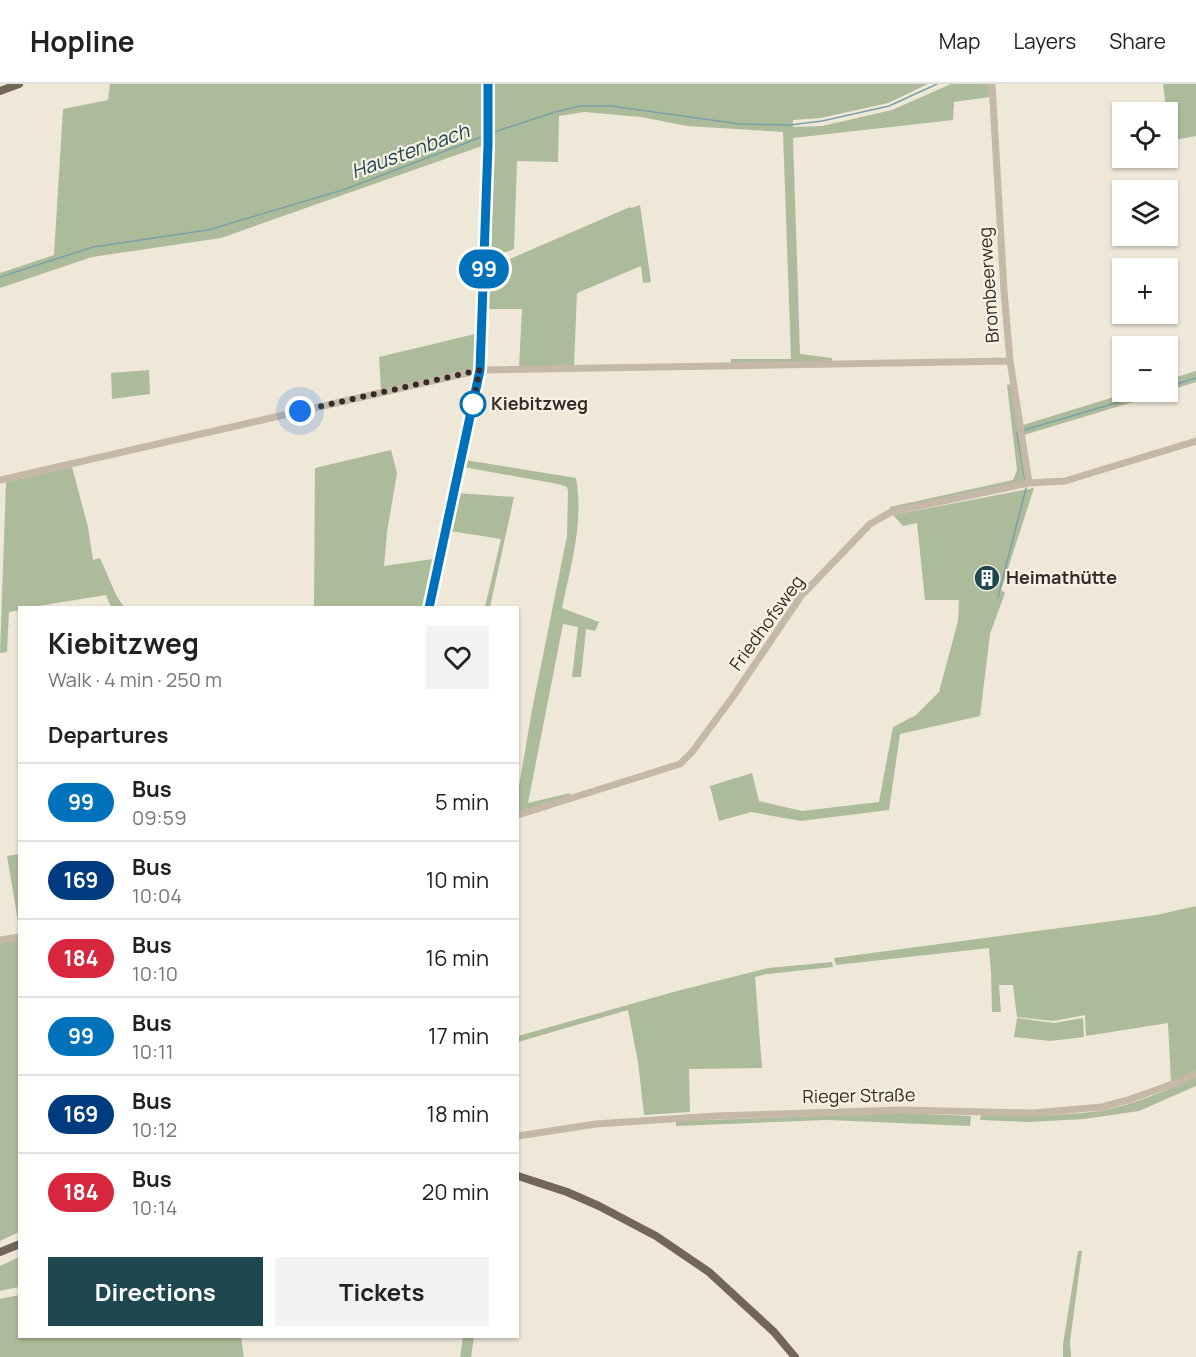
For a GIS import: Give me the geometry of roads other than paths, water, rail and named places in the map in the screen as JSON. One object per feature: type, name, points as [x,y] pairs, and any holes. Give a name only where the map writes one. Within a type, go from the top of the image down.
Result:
[{"type":"main road","points":[[0,91],[19,84]]},
{"type":"main road","points":[[519,1176],[578,1196],[656,1236],[710,1272],[774,1332],[795,1357]]},
{"type":"main road","points":[[0,1252],[18,1245]]},
{"type":"street","points":[[429,606],[480,370],[488,84]]},
{"type":"street","name":"Brombeerweg","points":[[992,84],[1010,361],[1029,483]]},
{"type":"street","points":[[0,480],[480,370],[1010,361]]},
{"type":"street","name":"Friedhofsweg","points":[[519,815],[680,764],[692,752],[732,698],[801,596],[870,524],[891,512],[1029,483],[1065,481],[1196,441]]},
{"type":"street","points":[[0,940],[18,937]]},
{"type":"street","name":"Rieger Straße","points":[[519,1136],[596,1124],[715,1116],[902,1110],[1033,1113],[1102,1107],[1128,1100],[1196,1074]]},
{"type":"waterway","name":"Haustenbach","points":[[491,133],[580,106],[611,106],[740,124],[790,125],[822,121],[889,106],[937,84]]},
{"type":"waterway","name":"Haustenbach","points":[[0,277],[93,247],[208,230],[346,189],[484,136]]},
{"type":"waterway","points":[[1178,384],[1196,378]]},
{"type":"waterway","points":[[1024,430],[1119,402]]},
{"type":"waterway","points":[[1017,433],[1025,480]]},
{"type":"waterway","points":[[998,597],[1026,488]]},
{"type":"place","name":"Kiebitzweg","points":[[473,404]]},
{"type":"place","name":"Heimathütte","points":[[987,578]]}]
